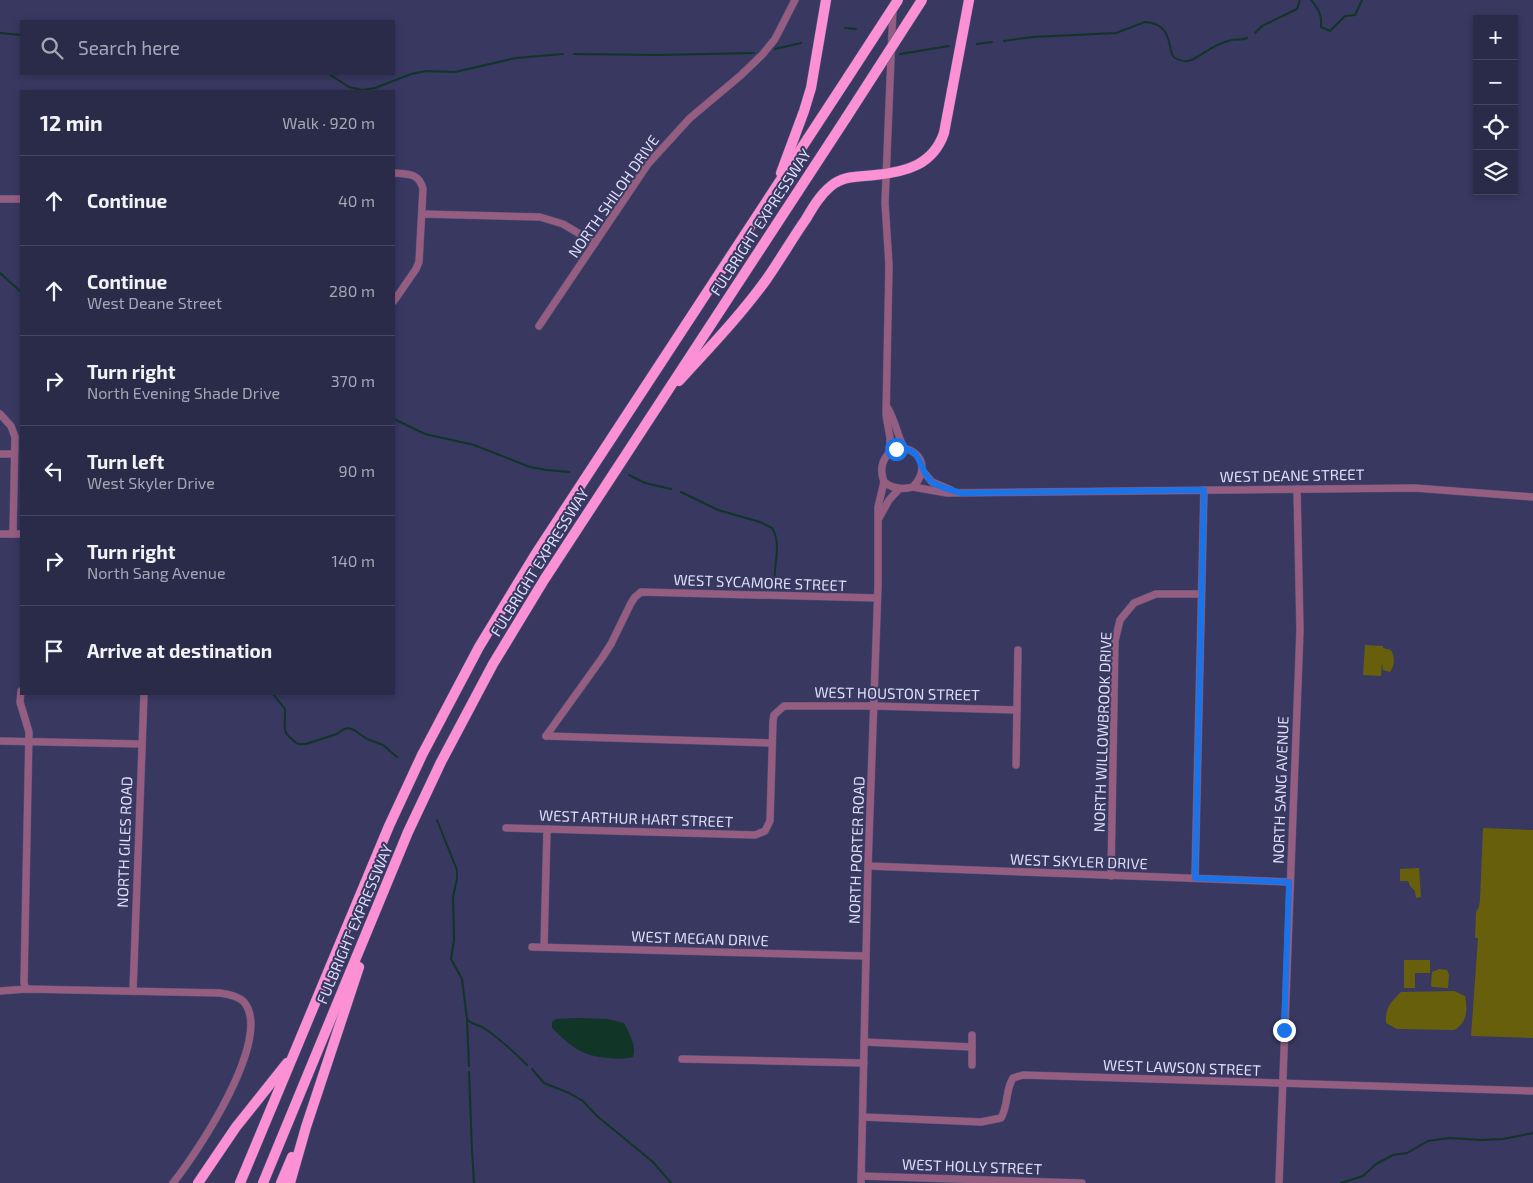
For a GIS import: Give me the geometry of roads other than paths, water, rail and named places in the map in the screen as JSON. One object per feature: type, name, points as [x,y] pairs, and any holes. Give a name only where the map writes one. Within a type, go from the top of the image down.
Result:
[{"type":"highway","points":[[773,193],[794,139],[808,95],[816,64],[826,0]]},
{"type":"highway","name":"FULBRIGHT EXPRESSWAY","points":[[240,1183],[393,817],[422,755],[479,647],[536,555],[898,0]]},
{"type":"highway","name":"FULBRIGHT EXPRESSWAY","points":[[262,1183],[408,832],[441,762],[493,664],[544,580],[922,0]]},
{"type":"highway","points":[[657,406],[739,315],[766,280],[823,193],[846,178],[886,174],[904,170],[921,163],[932,155],[941,142],[948,116],[969,0]]},
{"type":"highway","points":[[290,1183],[306,1127],[384,890]]},
{"type":"highway","points":[[198,1183],[236,1127],[294,1053]]},
{"type":"highway","points":[[281,1183],[306,1127]]},
{"type":"street","name":"NORTH SHILOH DRIVE","points":[[539,326],[648,164],[701,106],[740,76],[762,55],[775,38],[795,0]]},
{"type":"street","points":[[890,452],[904,448],[914,452],[919,457],[922,470],[921,476],[913,487],[899,489],[890,486],[884,482],[881,470],[882,463],[890,452],[890,438],[886,415],[889,258],[885,203],[893,0]]},
{"type":"street","points":[[395,173],[408,174],[418,179],[423,189],[419,262],[395,299]]},
{"type":"street","points":[[0,199],[20,199]]},
{"type":"street","points":[[422,214],[540,217],[563,224],[595,244]]},
{"type":"street","points":[[887,407],[892,414],[894,425],[904,448]]},
{"type":"street","points":[[0,414],[14,430],[13,534]]},
{"type":"street","points":[[0,454],[14,454]]},
{"type":"street","name":"WEST DEANE STREET","points":[[922,470],[932,482],[961,493]]},
{"type":"street","name":"NORTH PORTER ROAD","points":[[861,1179],[878,507],[884,482]]},
{"type":"street","name":"WEST DEANE STREET","points":[[913,487],[947,493],[1415,488],[1533,498]]},
{"type":"street","name":"NORTH SANG AVENUE","points":[[1279,1183],[1300,604],[1297,488]]},
{"type":"street","points":[[879,518],[899,489]]},
{"type":"street","points":[[1195,878],[1204,490]]},
{"type":"street","points":[[0,534],[20,534]]},
{"type":"street","name":"WEST SYCAMORE STREET","points":[[772,743],[546,736],[602,658],[631,603],[641,592],[877,598]]},
{"type":"street","name":"NORTH WILLOWBROOK DRIVE","points":[[1111,876],[1115,640],[1120,620],[1134,602],[1156,594],[1201,594]]},
{"type":"street","points":[[1016,765],[1018,650]]},
{"type":"street","points":[[21,695],[20,702],[28,727],[29,742],[24,983],[26,989]]},
{"type":"street","name":"NORTH GILES ROAD","points":[[133,991],[144,695]]},
{"type":"street","name":"WEST HOUSTON STREET","points":[[772,743],[774,715],[784,706],[790,705],[1017,710]]},
{"type":"street","points":[[0,741],[141,744]]},
{"type":"street","name":"WEST ARTHUR HART STREET","points":[[506,828],[755,835],[765,831],[770,821],[772,743]]},
{"type":"street","points":[[544,947],[547,829]]},
{"type":"street","name":"WEST SKYLER DRIVE","points":[[868,866],[1289,882]]},
{"type":"street","name":"WEST MEGAN DRIVE","points":[[532,947],[866,956]]},
{"type":"street","points":[[0,991],[26,989],[220,993],[239,998],[245,1004],[250,1016],[251,1031],[243,1064],[192,1160],[173,1183]]},
{"type":"street","points":[[972,1035],[972,1065]]},
{"type":"street","points":[[864,1042],[972,1047]]},
{"type":"street","points":[[682,1059],[864,1064]]},
{"type":"street","name":"WEST LAWSON STREET","points":[[862,1117],[981,1122],[1001,1118],[1006,1109],[1008,1086],[1013,1078],[1023,1075],[1533,1091]]},
{"type":"street","name":"WEST HOLLY STREET","points":[[861,1179],[1082,1183]]},
{"type":"waterway","points":[[1255,33],[1262,26],[1297,9],[1300,0]]},
{"type":"waterway","points":[[1311,0],[1319,13],[1321,27],[1330,31],[1345,16],[1355,15],[1362,0]]},
{"type":"waterway","points":[[1004,41],[1033,37],[1116,33],[1145,22],[1162,28],[1166,33],[1172,55],[1180,60],[1188,61],[1223,43],[1247,38]]},
{"type":"waterway","points":[[845,28],[856,29]]},
{"type":"waterway","points":[[0,33],[20,35]]},
{"type":"waterway","points":[[977,44],[992,42]]},
{"type":"waterway","points":[[775,49],[801,43]]},
{"type":"waterway","points":[[900,54],[949,46]]},
{"type":"waterway","points":[[574,54],[754,53]]},
{"type":"waterway","points":[[362,90],[375,88],[411,74],[426,71],[455,72],[516,58],[563,54]]},
{"type":"waterway","points":[[331,75],[349,87],[362,90]]},
{"type":"waterway","points":[[0,273],[20,291]]},
{"type":"waterway","points":[[395,419],[425,434],[474,445],[530,467],[569,472]]},
{"type":"waterway","points":[[629,475],[645,483],[671,489]]},
{"type":"waterway","points":[[681,492],[718,510],[760,522],[772,528],[777,542],[775,587]]},
{"type":"waterway","points":[[274,695],[285,709],[286,732],[298,744],[306,744],[337,734],[348,728],[367,739],[383,745],[397,757]]},
{"type":"waterway","points":[[437,820],[457,870],[453,897],[454,940],[451,959],[462,979],[467,1019],[496,1037],[527,1065]]},
{"type":"waterway","points":[[467,1020],[469,1066]]},
{"type":"waterway","points":[[532,1069],[544,1083],[583,1101],[597,1116],[653,1162],[671,1183]]},
{"type":"waterway","points":[[469,1072],[474,1183]]},
{"type":"waterway","points":[[1341,1183],[1363,1176],[1376,1164],[1393,1155],[1407,1153],[1428,1141],[1449,1138],[1503,1139],[1533,1133]]}]
